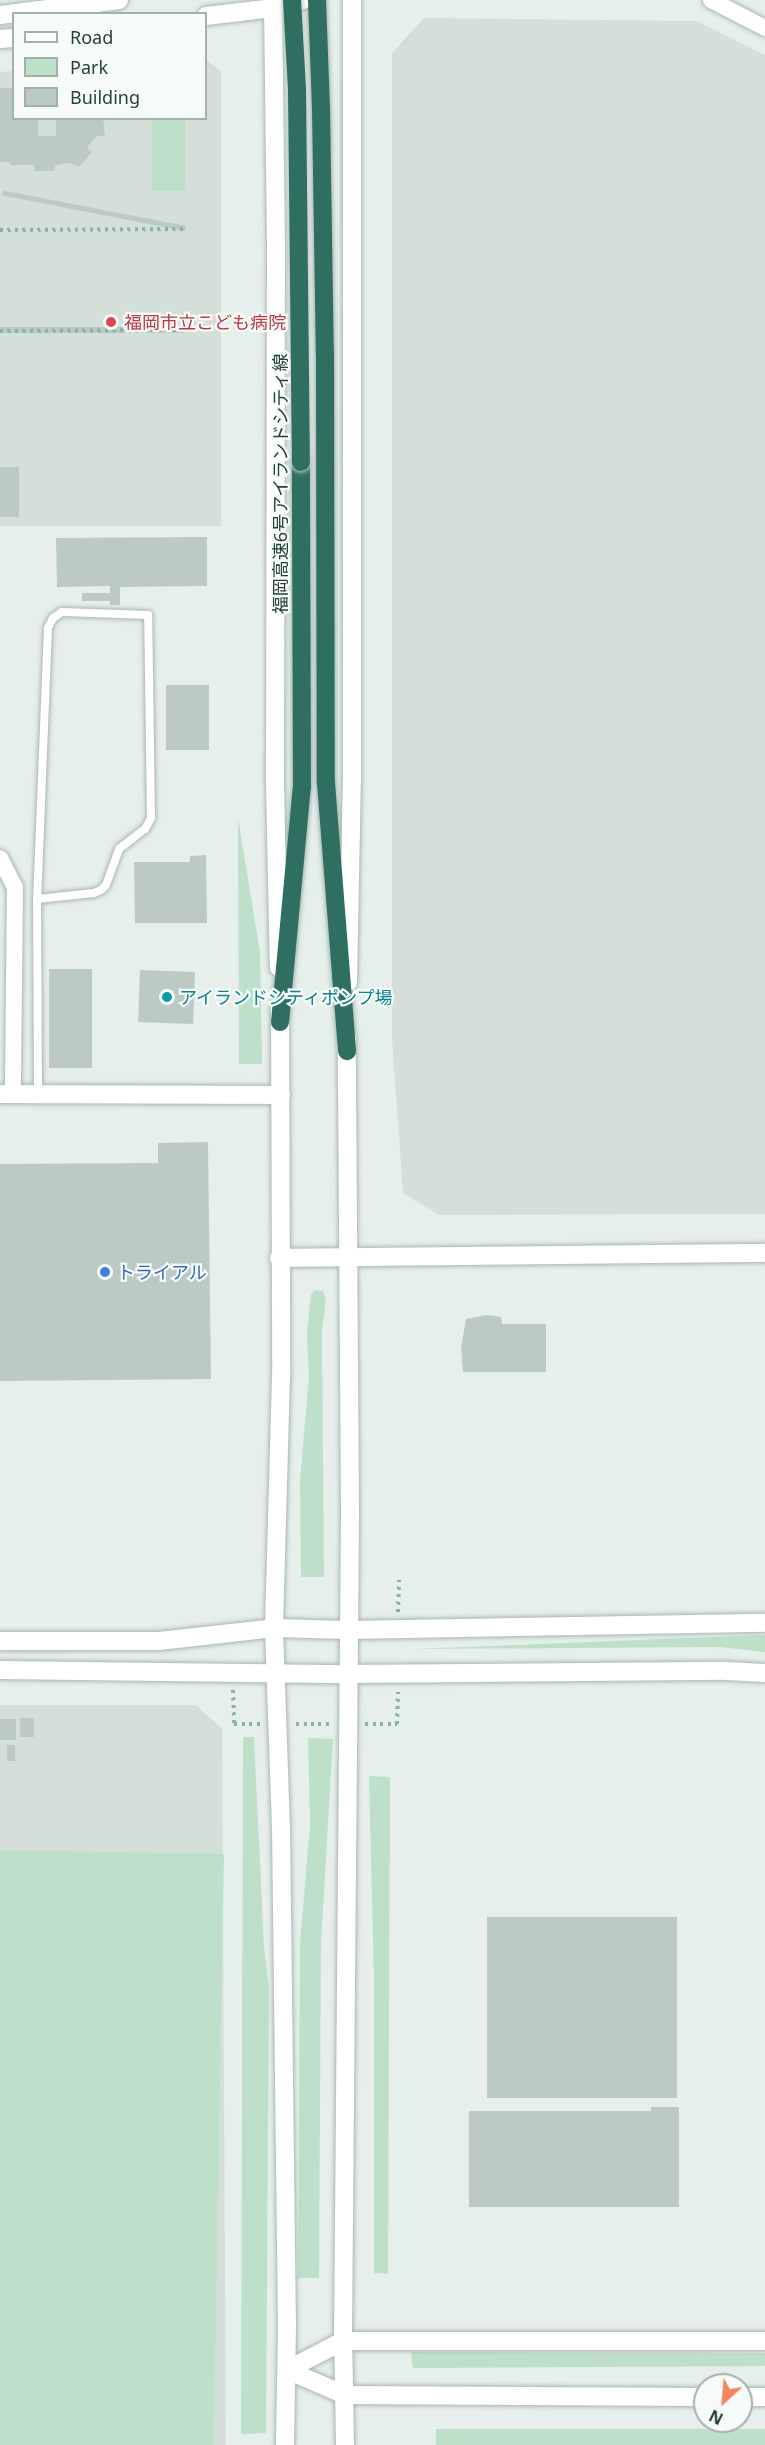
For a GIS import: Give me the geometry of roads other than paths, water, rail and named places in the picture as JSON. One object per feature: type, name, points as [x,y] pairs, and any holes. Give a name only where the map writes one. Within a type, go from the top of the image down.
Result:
[{"type":"highway","name":"福岡高速6号アイランドシティ線","points":[[280,1022],[302,787],[297,89],[292,0]]},
{"type":"highway","points":[[317,0],[321,109],[326,783],[347,1050]]},
{"type":"street","points":[[24,12],[118,0]]},
{"type":"street","points":[[207,16],[303,0]]},
{"type":"street","points":[[345,2445],[343,2341],[350,1256],[347,1050],[352,780],[352,0]]},
{"type":"street","points":[[711,0],[765,28]]},
{"type":"street","points":[[273,4],[276,252],[275,783],[281,1095],[279,1258],[281,1376],[274,1628],[281,1825],[287,2370],[285,2445]]},
{"type":"street","points":[[0,858],[7,884],[6,1094],[281,1095]]},
{"type":"street","points":[[279,1258],[765,1253]]},
{"type":"street","points":[[0,1641],[159,1641],[274,1628],[348,1630],[765,1623]]},
{"type":"street","points":[[0,1670],[347,1674],[726,1671],[765,1673]]},
{"type":"street","points":[[287,2370],[343,2341],[765,2341]]},
{"type":"street","points":[[287,2370],[345,2395],[693,2397]]},
{"type":"lane","points":[[37,899],[94,893],[101,890],[106,885],[119,849],[145,829],[151,818],[147,615],[62,612],[53,618],[48,628],[37,899],[38,1094]]},
{"type":"place","name":"福岡市立こども病院","points":[[111,322]]},
{"type":"place","name":"アイランドシティポンプ場","points":[[167,997]]},
{"type":"place","name":"トライアル","points":[[105,1272]]}]
